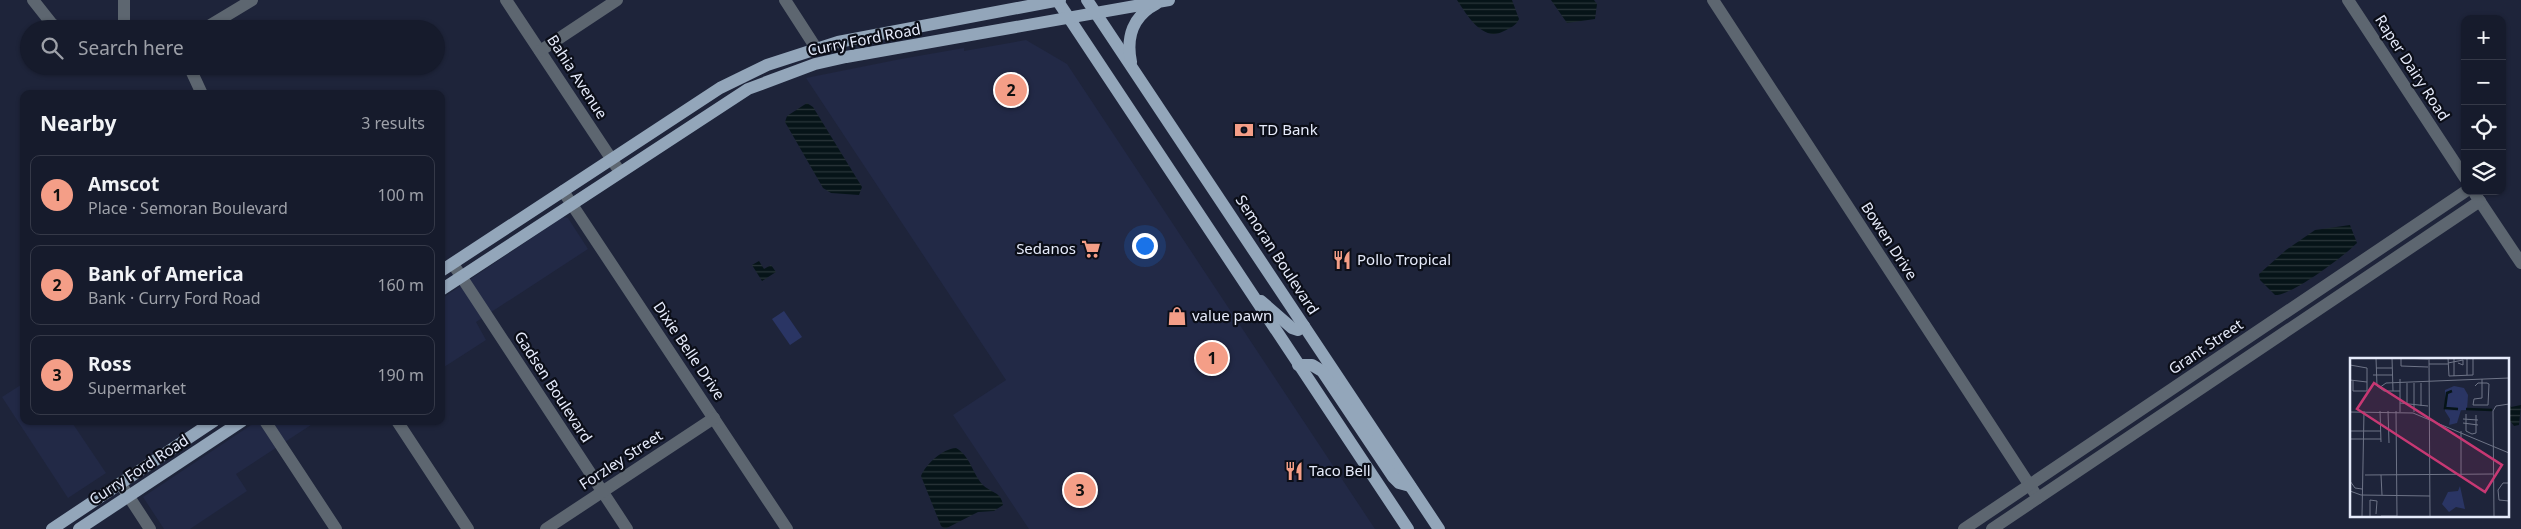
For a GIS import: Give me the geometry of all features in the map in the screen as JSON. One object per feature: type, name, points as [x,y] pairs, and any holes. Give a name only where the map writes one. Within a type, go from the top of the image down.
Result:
[{"type":"main road","name":"Curry Ford Road","points":[[445,269],[720,88],[767,65],[838,42],[1059,0]]},
{"type":"main road","points":[[1059,0],[1251,294],[1408,529]]},
{"type":"main road","name":"Semoran Boulevard","points":[[1087,0],[1439,529]]},
{"type":"main road","name":"Curry Ford Road","points":[[445,287],[748,89],[814,64],[846,57],[1165,1]]},
{"type":"main road","points":[[1131,64],[1129,44],[1133,26],[1147,9],[1165,1]]},
{"type":"main road","points":[[748,89],[762,76],[812,56],[816,48]]},
{"type":"main road","points":[[1251,294],[1269,305],[1278,317],[1292,328],[1298,330],[1304,326]]},
{"type":"main road","points":[[1298,365],[1312,365],[1322,371],[1393,477],[1399,482],[1410,486]]},
{"type":"main road","name":"Curry Ford Road","points":[[52,529],[208,425]]},
{"type":"main road","name":"Curry Ford Road","points":[[79,529],[236,425]]},
{"type":"street","points":[[33,0],[49,20]]},
{"type":"street","points":[[124,0],[124,20]]},
{"type":"street","points":[[219,20],[252,0]]},
{"type":"street","name":"Bahia Avenue","points":[[506,0],[620,172]]},
{"type":"street","points":[[540,51],[617,0]]},
{"type":"street","points":[[785,0],[816,48]]},
{"type":"street","name":"Bowen Drive","points":[[1714,0],[2038,498]]},
{"type":"street","name":"Raper Dairy Road","points":[[2348,0],[2461,172]]},
{"type":"street","points":[[193,75],[200,90]]},
{"type":"street","name":"Dixie Belle Drive","points":[[563,191],[787,529]]},
{"type":"street","name":"Grant Street","points":[[1964,529],[2461,194]]},
{"type":"street","points":[[2477,196],[2521,263]]},
{"type":"street","name":"Grant Street","points":[[1992,529],[2128,438],[2477,196]]},
{"type":"street","points":[[485,242],[494,255]]},
{"type":"street","name":"Gadsen Boulevard","points":[[453,264],[627,529]]},
{"type":"street","name":"Forzley Street","points":[[546,529],[714,418]]},
{"type":"street","points":[[268,425],[336,529]]},
{"type":"street","points":[[401,425],[468,529]]},
{"type":"street","points":[[2119,425],[2128,438]]},
{"type":"street","points":[[120,483],[150,529]]},
{"type":"shaded area","points":[[1457,0],[1512,0],[1519,19],[1511,28],[1496,34],[1489,33],[1476,26]]},
{"type":"shaded area","points":[[1551,0],[1594,0],[1597,4],[1595,19],[1567,23]]},
{"type":"shaded area","points":[[1026,40],[1067,64],[1375,529],[1029,529],[953,415],[1006,380],[806,78],[964,48],[964,51]]},
{"type":"shaded area","points":[[807,103],[813,107],[862,187],[859,195],[831,193],[823,188],[785,122],[787,116]]},
{"type":"shaded area","points":[[563,217],[568,218],[588,249],[476,322],[486,340],[445,366],[445,296]]},
{"type":"shaded area","points":[[2350,225],[2357,243],[2341,257],[2294,289],[2275,295],[2260,280],[2259,274],[2286,250],[2315,230]]},
{"type":"shaded area","points":[[759,261],[764,269],[771,265],[776,272],[762,281],[752,265]]},
{"type":"shaded area","points":[[784,311],[802,337],[790,345],[772,319]]},
{"type":"shaded area","points":[[20,386],[20,425],[2,397]]},
{"type":"shaded area","points":[[2508,401],[2511,407],[2521,405],[2519,425],[2514,426],[2508,418]]},
{"type":"shaded area","points":[[20,425],[74,425],[106,473],[68,498]]},
{"type":"shaded area","points":[[251,425],[311,425],[236,474],[247,491],[190,529],[164,529],[143,497]]},
{"type":"shaded area","points":[[956,448],[965,455],[982,484],[1000,497],[1003,505],[994,511],[978,512],[945,529],[941,526],[921,476],[935,458],[945,451]]},
{"type":"place","name":"Bank of America","points":[[1011,90]]},
{"type":"place","name":"TD Bank","points":[[1244,130]]},
{"type":"place","name":"Sedanos","points":[[1091,249]]},
{"type":"place","name":"Pollo Tropical","points":[[1342,260]]},
{"type":"place","name":"value pawn","points":[[1177,316]]},
{"type":"place","name":"Amscot","points":[[1212,358]]},
{"type":"place","name":"Taco Bell","points":[[1294,471]]},
{"type":"place","name":"Ross","points":[[1080,490]]}]
